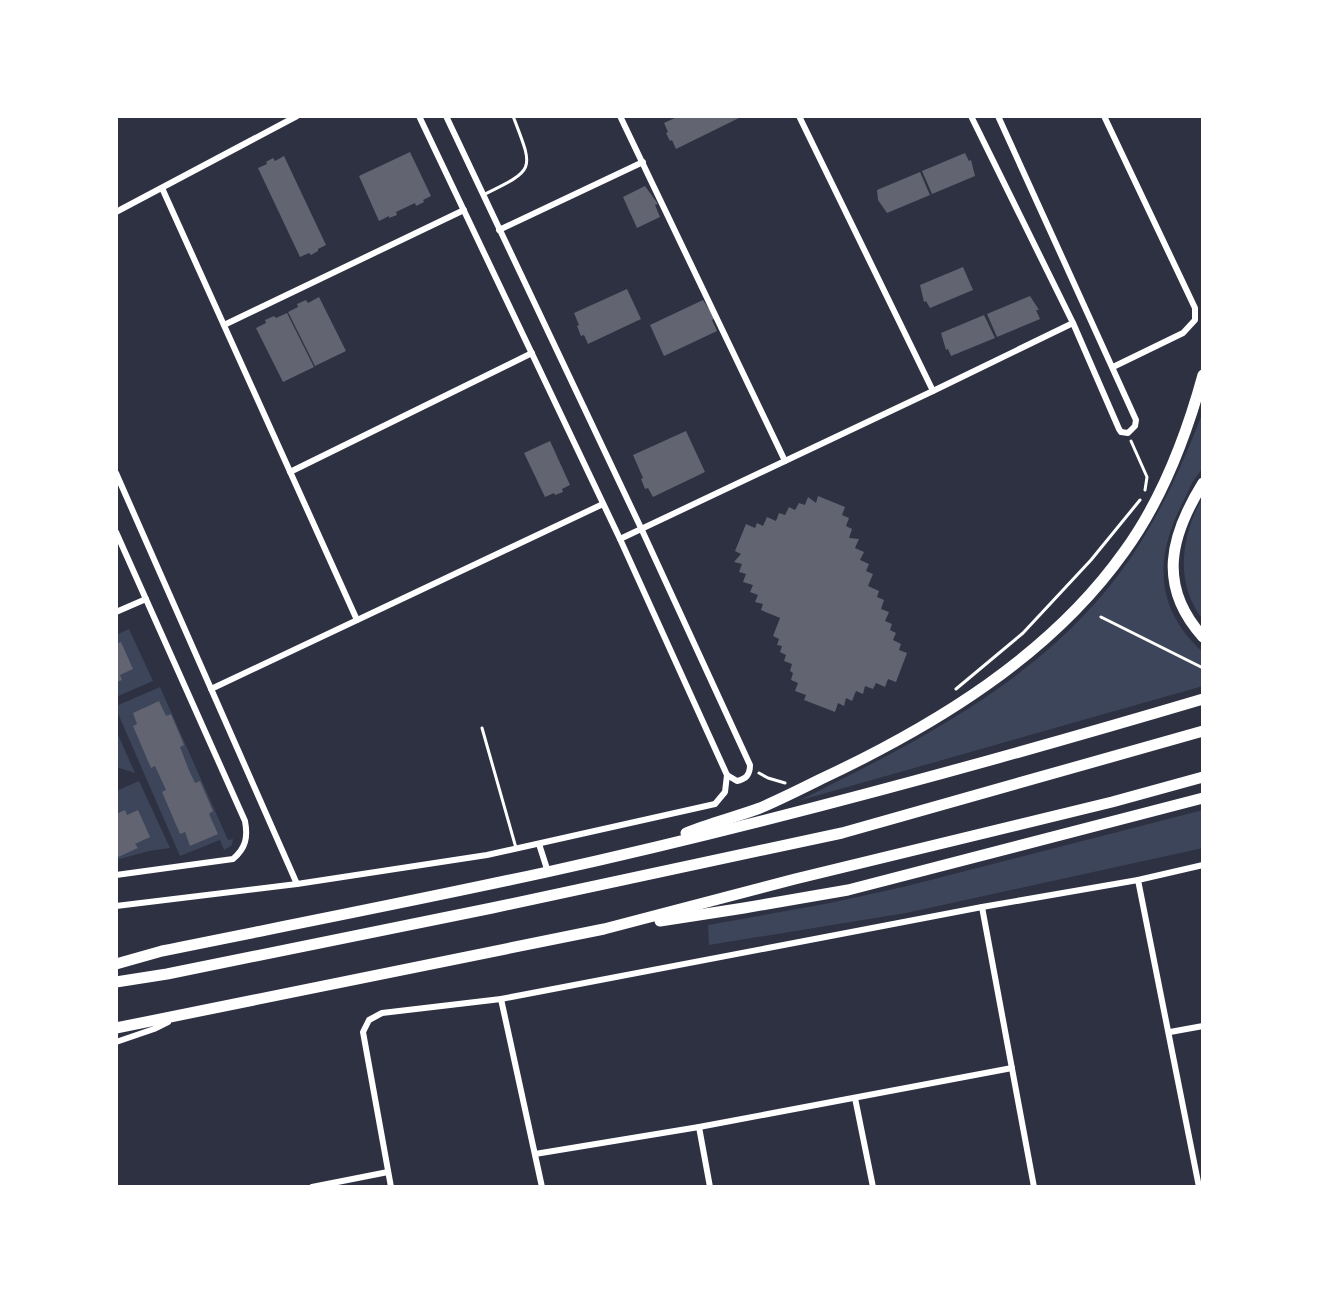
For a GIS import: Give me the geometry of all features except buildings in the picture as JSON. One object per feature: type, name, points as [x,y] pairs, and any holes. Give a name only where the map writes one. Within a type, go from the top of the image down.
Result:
[{"type":"highway","points":[[644,849],[760,808],[861,760],[971,695],[1048,637],[1104,579],[1141,526],[1176,455],[1203,375]]},
{"type":"highway","points":[[1203,483],[1177,536],[1172,565],[1178,599],[1203,637]]},
{"type":"highway","points":[[116,964],[162,951],[548,872],[644,849],[878,791],[1203,699]]},
{"type":"highway","points":[[116,982],[492,908],[842,833],[1203,731]]},
{"type":"highway","points":[[604,929],[1203,777]]},
{"type":"highway","points":[[116,1028],[604,929],[848,890],[1203,798]]},
{"type":"street","points":[[116,212],[297,116]]},
{"type":"street","points":[[116,906],[297,884],[487,855],[715,804],[725,792],[727,775],[620,539],[419,116]]},
{"type":"street","points":[[446,116],[750,765],[750,773],[745,779],[737,781],[727,775]]},
{"type":"street","points":[[620,116],[785,461]]},
{"type":"street","points":[[799,116],[933,391]]},
{"type":"street","points":[[971,116],[1073,323],[1119,429],[1128,433],[1136,420],[998,116]]},
{"type":"street","points":[[1104,116],[1195,308],[1195,320],[1183,333],[1113,367]]},
{"type":"street","points":[[499,230],[643,162]]},
{"type":"street","points":[[162,188],[357,620]]},
{"type":"street","points":[[224,325],[464,210]]},
{"type":"street","points":[[620,539],[1073,323]]},
{"type":"street","points":[[1079,336],[1095,327]]},
{"type":"street","points":[[290,472],[532,353]]},
{"type":"street","points":[[116,473],[297,884]]},
{"type":"street","points":[[211,689],[603,504]]},
{"type":"street","points":[[116,532],[245,821],[246,840],[241,853],[233,859],[116,875]]},
{"type":"street","points":[[116,612],[146,599]]},
{"type":"street","points":[[539,844],[548,872]]},
{"type":"street","points":[[391,1187],[363,1032],[369,1020],[382,1013],[501,999],[1138,880],[1203,865]]},
{"type":"street","points":[[1138,880],[1199,1187]]},
{"type":"street","points":[[982,907],[1034,1187]]},
{"type":"street","points":[[501,999],[542,1187]]},
{"type":"street","points":[[116,1042],[154,1029],[179,1016]]},
{"type":"street","points":[[1170,1032],[1203,1026]]},
{"type":"street","points":[[535,1154],[699,1127],[1012,1068]]},
{"type":"street","points":[[855,1098],[873,1187]]},
{"type":"street","points":[[699,1127],[710,1187]]},
{"type":"street","points":[[312,1187],[388,1172]]},
{"type":"lane","points":[[483,195],[517,178],[525,169],[528,155],[513,116]]},
{"type":"lane","points":[[482,728],[516,848]]},
{"type":"path","points":[[949,694],[1023,633],[1091,560],[1143,496],[1147,477],[1128,433]]},
{"type":"path","points":[[1101,617],[1203,668]]},
{"type":"path","points":[[750,765],[768,778],[788,783]]},
{"type":"shaded area","points":[[1203,412],[1202,468],[1192,483],[1169,536],[1164,572],[1170,606],[1178,622],[1203,652],[1203,686],[798,801],[930,732],[1013,678],[1052,646],[1087,612],[1145,536],[1167,496]]},
{"type":"shaded area","points":[[1203,497],[1203,620],[1188,591],[1184,559],[1190,527]]},
{"type":"shaded area","points":[[129,629],[153,681],[116,697],[116,635]]},
{"type":"shaded area","points":[[160,687],[228,840],[233,839],[232,845],[224,850],[220,840],[180,856],[116,709],[116,706]]},
{"type":"shaded area","points":[[116,730],[135,773],[116,767]]},
{"type":"shaded area","points":[[139,781],[170,848],[116,860],[116,791]]},
{"type":"shaded area","points":[[1203,810],[1203,848],[906,913],[709,945],[708,925],[907,886]]}]
